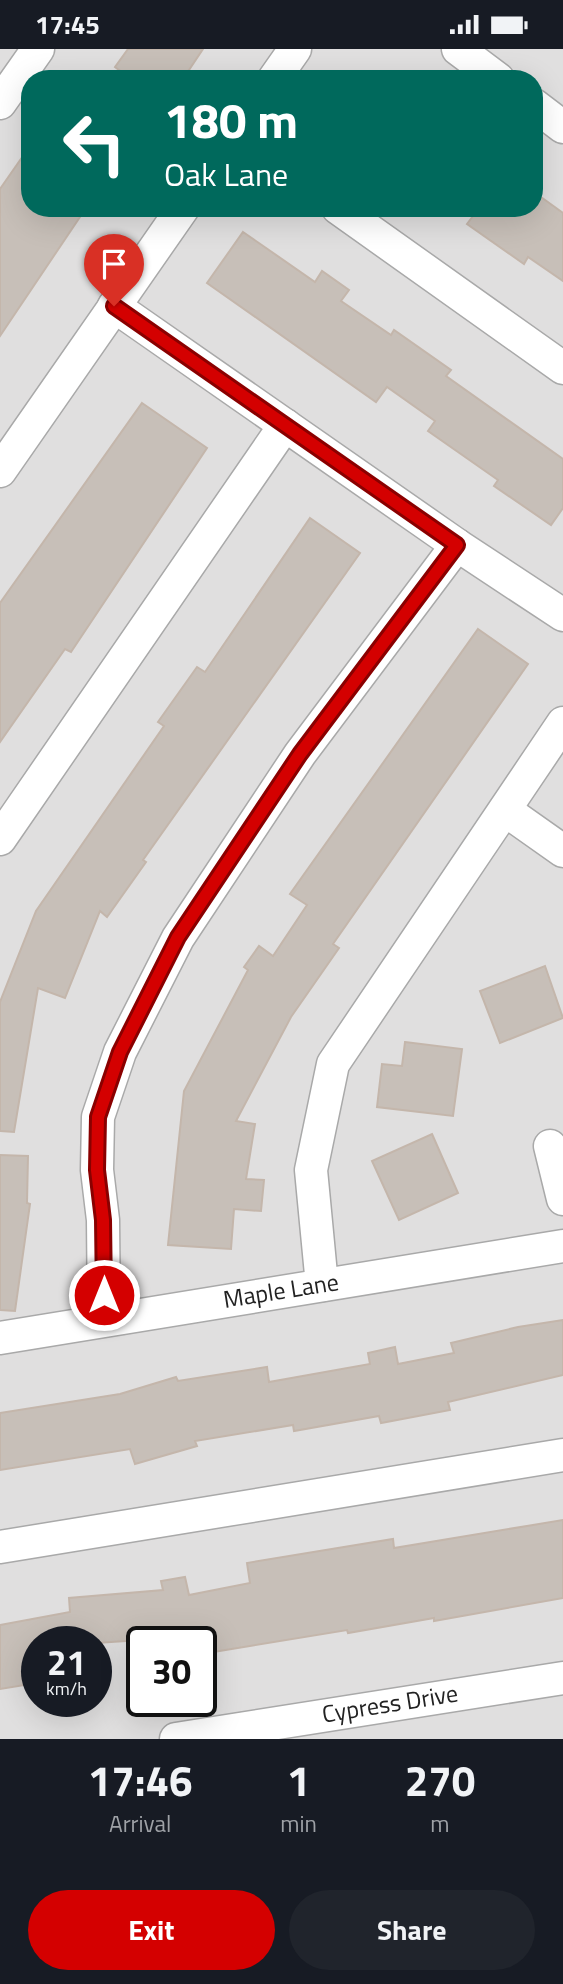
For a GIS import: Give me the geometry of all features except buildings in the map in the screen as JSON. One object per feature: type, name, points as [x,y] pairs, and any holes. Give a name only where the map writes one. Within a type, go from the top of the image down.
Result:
[{"type":"street","points":[[23,70],[38,49]]},
{"type":"street","points":[[280,70],[295,49]]},
{"type":"street","points":[[458,49],[486,70]]},
{"type":"street","points":[[0,103],[21,73]]},
{"type":"street","points":[[543,112],[563,127]]},
{"type":"street","points":[[0,471],[177,217]]},
{"type":"street","points":[[351,217],[563,367]]},
{"type":"street","points":[[114,306],[457,545],[563,615]]},
{"type":"street","points":[[0,839],[285,425]]},
{"type":"street","points":[[104,1320],[103,1220],[97,1170],[98,1117],[120,1052],[178,937],[292,766],[457,545]]},
{"type":"street","points":[[322,1285],[311,1170],[333,1064],[563,723]]},
{"type":"street","points":[[505,810],[563,851]]},
{"type":"street","points":[[550,1146],[563,1199]]},
{"type":"street","name":"Maple Lane","points":[[0,1338],[563,1246]]},
{"type":"street","points":[[0,1547],[563,1455]]},
{"type":"street","name":"Cypress Drive","points":[[176,1739],[563,1678]]},
{"type":"shaded area","points":[[0,49],[563,49],[563,1739],[0,1739]]},
{"type":"route","points":[[104,1295],[103,1220],[97,1170],[98,1117],[120,1052],[178,937],[300,754],[457,545],[114,306]]}]
